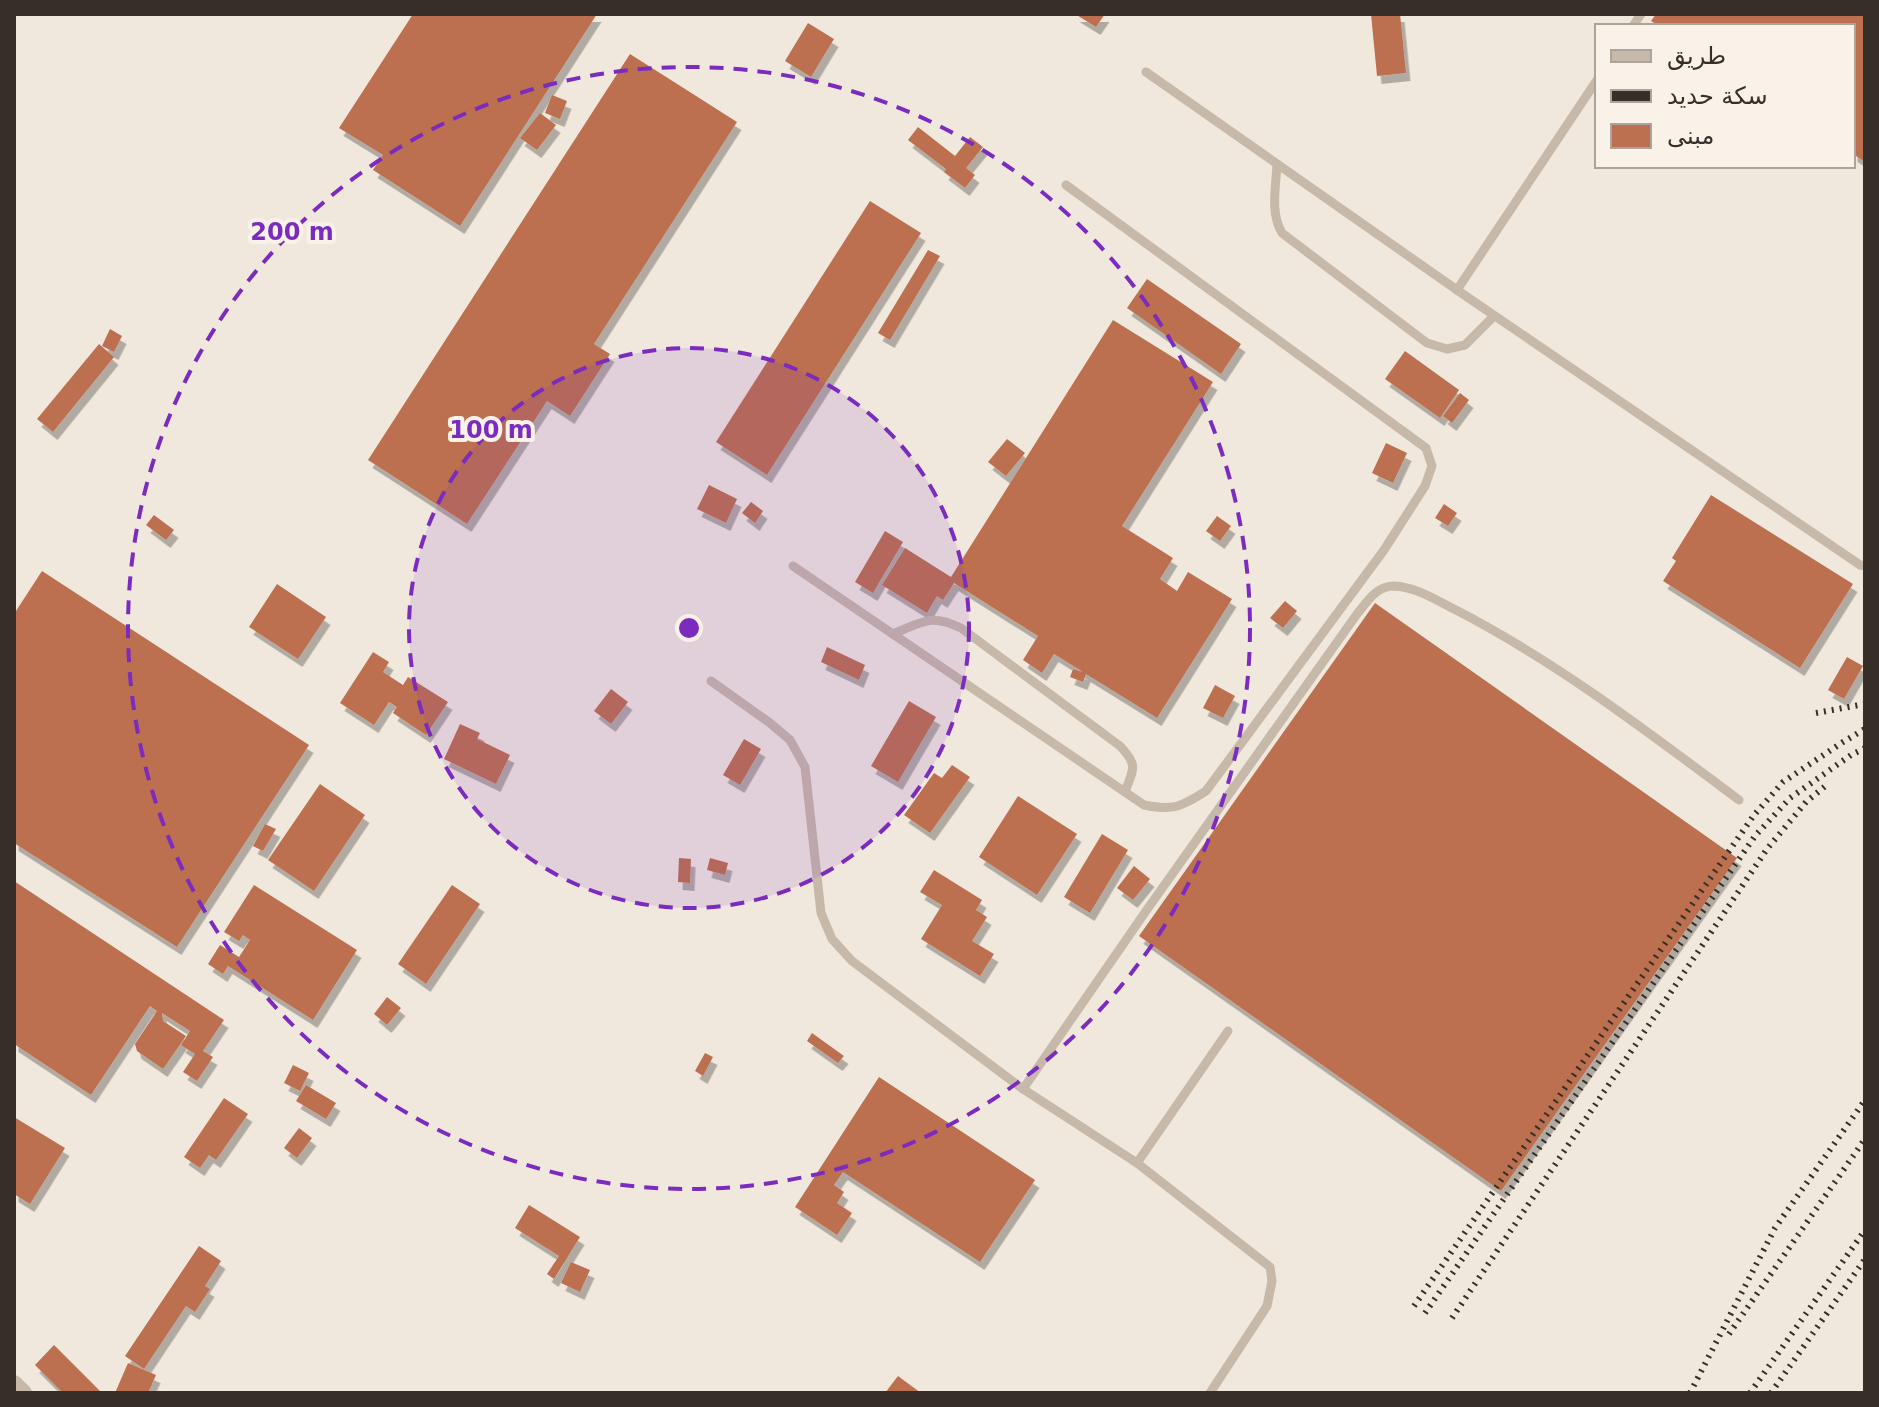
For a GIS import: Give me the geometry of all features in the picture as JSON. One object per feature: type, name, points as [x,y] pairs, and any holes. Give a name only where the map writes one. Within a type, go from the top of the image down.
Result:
[{"type":"street","points":[[14,1384],[23,1393]]},
{"type":"lane","points":[[1146,72],[1494,316],[1865,566]]},
{"type":"lane","points":[[1457,290],[1595,83]]},
{"type":"lane","points":[[1277,164],[1275,211],[1282,233],[1427,343],[1447,349],[1465,345],[1494,316]]},
{"type":"lane","points":[[793,566],[1144,805],[1162,809],[1184,805],[1206,791],[1384,550],[1425,486],[1432,466],[1426,448],[1066,185]]},
{"type":"lane","points":[[1023,1089],[1338,640],[1380,588],[1414,589],[1485,625],[1608,703],[1739,800]]},
{"type":"lane","points":[[893,634],[930,619],[944,620],[961,628],[1131,757],[1134,768],[1125,792]]},
{"type":"lane","points":[[711,681],[790,740],[805,767],[821,913],[832,939],[852,961],[1023,1089],[1137,1163],[1270,1267],[1272,1281],[1267,1306],[1210,1393]]},
{"type":"lane","points":[[1137,1163],[1228,1031]]},
{"type":"building","points":[[413,14],[597,14],[460,226],[373,170],[383,155],[339,128]]},
{"type":"building","points":[[1075,14],[1105,14],[1096,27]]},
{"type":"building","points":[[1371,14],[1400,14],[1406,73],[1377,76]]},
{"type":"building","points":[[1656,14],[1865,14],[1865,162],[1855,155],[1855,24],[1656,24],[1651,21]]},
{"type":"building","points":[[808,23],[834,39],[811,77],[785,61]]},
{"type":"building","points":[[630,54],[737,122],[594,344],[610,354],[570,416],[547,401],[467,524],[368,460]]},
{"type":"building","points":[[552,95],[567,101],[560,119],[545,113]]},
{"type":"building","points":[[540,113],[556,125],[537,150],[520,138]]},
{"type":"building","points":[[918,127],[955,156],[970,137],[983,147],[966,168],[975,175],[965,188],[908,140]]},
{"type":"building","points":[[870,201],[921,233],[767,475],[716,442]]},
{"type":"building","points":[[928,250],[940,256],[890,340],[878,333]]},
{"type":"building","points":[[1147,279],[1241,344],[1221,374],[1127,308]]},
{"type":"building","points":[[1113,320],[1213,382],[1122,526],[1173,558],[1160,579],[1177,591],[1188,572],[1232,599],[1157,718],[1086,674],[1083,682],[1070,677],[1073,669],[1083,672],[1054,654],[1042,673],[1023,660],[1038,636],[954,583],[943,600],[937,596],[927,613],[882,585],[905,548],[951,577]]},
{"type":"building","points":[[110,329],[122,336],[114,352],[102,346]]},
{"type":"building","points":[[99,344],[114,357],[53,432],[37,419]]},
{"type":"building","points":[[1405,351],[1459,390],[1440,418],[1385,379]]},
{"type":"building","points":[[1460,393],[1469,400],[1452,423],[1443,416]]},
{"type":"building","points":[[1007,439],[1025,453],[1006,476],[988,462]]},
{"type":"building","points":[[1386,443],[1407,453],[1393,483],[1372,473]]},
{"type":"building","points":[[709,485],[737,499],[726,523],[697,509]]},
{"type":"building","points":[[1711,495],[1853,584],[1800,668],[1663,581],[1676,561],[1672,558]]},
{"type":"building","points":[[751,502],[763,511],[755,523],[742,513]]},
{"type":"building","points":[[1444,504],[1457,513],[1448,526],[1435,518]]},
{"type":"building","points":[[154,515],[174,530],[166,540],[146,525]]},
{"type":"building","points":[[1217,516],[1231,526],[1220,541],[1206,531]]},
{"type":"building","points":[[885,531],[903,542],[873,593],[855,582]]},
{"type":"building","points":[[42,571],[309,745],[177,947],[14,843],[14,614]]},
{"type":"building","points":[[277,584],[326,617],[298,659],[249,627]]},
{"type":"building","points":[[1285,601],[1297,611],[1283,628],[1270,618]]},
{"type":"building","points":[[1375,603],[1737,858],[1501,1191],[1139,936]]},
{"type":"building","points":[[827,647],[865,665],[859,680],[821,662]]},
{"type":"building","points":[[373,652],[389,662],[383,672],[403,685],[408,677],[448,702],[426,735],[393,713],[397,707],[389,702],[374,725],[340,703]]},
{"type":"building","points":[[1847,657],[1863,666],[1844,699],[1828,690]]},
{"type":"building","points":[[1215,685],[1235,696],[1223,718],[1203,708]]},
{"type":"building","points":[[611,689],[628,702],[611,724],[594,711]]},
{"type":"building","points":[[909,701],[936,717],[898,782],[871,766]]},
{"type":"building","points":[[460,724],[480,733],[477,739],[510,755],[496,784],[444,759]]},
{"type":"building","points":[[744,739],[761,749],[740,785],[723,775]]},
{"type":"building","points":[[952,765],[970,777],[930,833],[904,815],[934,773],[942,778]]},
{"type":"building","points":[[320,784],[365,815],[314,891],[268,860]]},
{"type":"building","points":[[1018,796],[1077,834],[1037,895],[979,857]]},
{"type":"building","points":[[265,824],[276,829],[263,851],[253,846]]},
{"type":"building","points":[[1102,834],[1128,850],[1090,913],[1064,897]]},
{"type":"building","points":[[679,858],[691,859],[690,883],[678,882]]},
{"type":"building","points":[[710,858],[728,863],[725,875],[707,870]]},
{"type":"building","points":[[1134,866],[1150,879],[1133,900],[1117,888]]},
{"type":"building","points":[[934,870],[982,900],[976,910],[987,917],[972,941],[994,954],[980,976],[921,939],[942,905],[920,892]]},
{"type":"building","points":[[14,881],[224,1020],[203,1051],[213,1057],[197,1081],[183,1072],[195,1054],[181,1045],[190,1031],[162,1013],[163,1021],[186,1036],[163,1069],[137,1051],[135,1044],[157,1011],[150,1006],[91,1095],[14,1044]]},
{"type":"building","points":[[254,885],[357,950],[313,1020],[228,966],[223,974],[208,964],[220,945],[239,957],[250,940],[243,935],[239,941],[224,932]]},
{"type":"building","points":[[452,885],[480,904],[426,984],[398,964]]},
{"type":"building","points":[[387,997],[401,1008],[387,1025],[374,1014]]},
{"type":"building","points":[[812,1033],[844,1056],[838,1063],[807,1041]]},
{"type":"building","points":[[705,1053],[713,1057],[703,1076],[695,1071]]},
{"type":"building","points":[[293,1065],[309,1073],[300,1091],[284,1083]]},
{"type":"building","points":[[879,1077],[1035,1180],[980,1262],[843,1172],[834,1185],[844,1192],[837,1203],[852,1213],[837,1235],[795,1207]]},
{"type":"building","points":[[306,1085],[336,1103],[326,1119],[296,1101]]},
{"type":"building","points":[[224,1098],[248,1114],[216,1160],[209,1155],[200,1168],[184,1157]]},
{"type":"building","points":[[14,1117],[65,1148],[30,1204],[14,1194]]},
{"type":"building","points":[[299,1128],[312,1138],[297,1158],[284,1148]]},
{"type":"building","points":[[529,1205],[580,1237],[554,1279],[547,1274],[559,1256],[515,1228]]},
{"type":"building","points":[[199,1246],[221,1261],[205,1286],[210,1289],[195,1312],[186,1306],[144,1369],[125,1356]]},
{"type":"building","points":[[571,1262],[590,1270],[580,1292],[561,1283]]},
{"type":"building","points":[[54,1345],[102,1393],[63,1393],[35,1365]]},
{"type":"building","points":[[128,1363],[156,1375],[148,1393],[115,1393]]},
{"type":"building","points":[[898,1376],[921,1393],[885,1393]]},
{"type":"railway","points":[[1816,713],[1865,704]]},
{"type":"railway","points":[[1414,1306],[1754,815],[1783,782],[1865,729]]},
{"type":"railway","points":[[1425,1313],[1755,836],[1790,798],[1865,748]]},
{"type":"railway","points":[[1452,1318],[1767,849],[1806,802],[1829,783]]},
{"type":"railway","points":[[1690,1393],[1775,1228],[1865,1100]]},
{"type":"railway","points":[[1729,1334],[1865,1139]]},
{"type":"railway","points":[[1750,1393],[1865,1230]]},
{"type":"railway","points":[[1771,1393],[1865,1259]]}]
